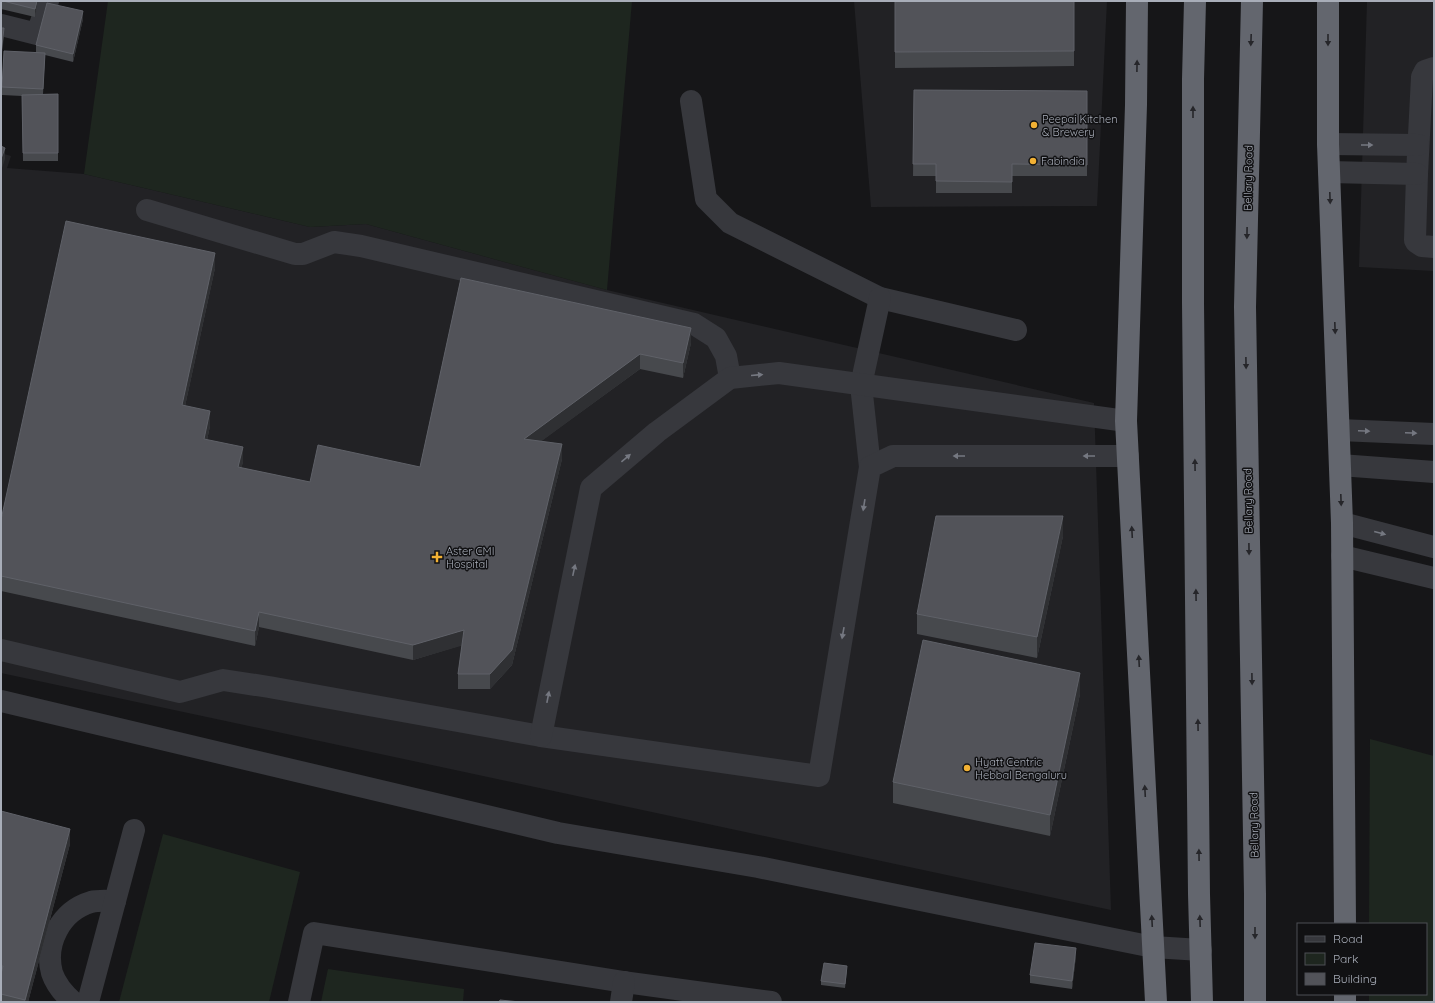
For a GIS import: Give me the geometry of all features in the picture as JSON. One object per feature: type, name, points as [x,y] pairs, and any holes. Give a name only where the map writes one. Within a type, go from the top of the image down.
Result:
[{"type":"highway","points":[[1137,1],[1136,113],[1126,421],[1156,1002]]},
{"type":"highway","points":[[1195,1],[1193,151],[1199,862],[1202,1002]]},
{"type":"highway","name":"Bellary Road","points":[[1252,1],[1245,307],[1255,894],[1255,1002]]},
{"type":"highway","points":[[1328,1],[1328,144],[1342,523],[1345,923]]},
{"type":"street","points":[[1,25],[37,34],[48,1]]},
{"type":"street","points":[[1434,68],[1425,71],[1422,77],[1415,240],[1422,246],[1434,247]]},
{"type":"street","points":[[691,100],[706,199],[730,223],[880,298],[1016,330]]},
{"type":"street","points":[[1328,144],[1418,145]]},
{"type":"street","points":[[1329,172],[1417,174]]},
{"type":"street","points":[[147,210],[296,254],[303,254],[334,242],[361,246],[694,324],[716,338],[726,356],[730,378]]},
{"type":"street","points":[[1,650],[180,692],[223,680],[541,736],[819,776],[870,467],[861,384],[880,298]]},
{"type":"street","points":[[541,736],[591,488],[657,432],[730,378],[779,373],[1126,421]]},
{"type":"street","points":[[1339,430],[1434,434]]},
{"type":"street","points":[[870,467],[893,456],[1128,456]]},
{"type":"street","points":[[1340,465],[1434,472]]},
{"type":"street","points":[[1342,523],[1434,547]]},
{"type":"street","points":[[1342,556],[1434,578]]},
{"type":"street","points":[[1,701],[558,833],[758,867],[1153,947],[1201,950]]},
{"type":"street","points":[[88,1002],[134,830]]},
{"type":"street","points":[[74,1002],[65,995],[57,984],[52,973],[50,948],[54,936],[60,924],[68,915],[79,908],[90,902],[102,900],[115,901]]},
{"type":"street","points":[[299,1002],[314,933],[622,992],[771,1002]]},
{"type":"shaded area","points":[[854,1],[1107,1],[1097,206],[871,207]]},
{"type":"shaded area","points":[[1367,1],[1434,1],[1434,271],[1359,267]]},
{"type":"shaded area","name":"Aster CMI Hospital","points":[[1,153],[11,156],[7,168],[84,174],[310,227],[366,224],[607,290],[1094,403],[1111,910],[1,673]]},
{"type":"green space","points":[[108,1],[632,1],[607,290],[366,224],[310,227],[84,174]]},
{"type":"green space","points":[[1370,739],[1434,756],[1434,1002],[1369,1002],[1369,995],[1427,995],[1427,923],[1369,923]]},
{"type":"green space","points":[[163,834],[300,872],[269,1002],[119,1002]]},
{"type":"green space","points":[[328,969],[464,989],[463,1002],[321,1002]]},
{"type":"building","points":[[3,1],[37,1],[35,9]]},
{"type":"building","points":[[895,1],[1074,1],[1074,51],[895,52]]},
{"type":"building","points":[[47,3],[83,11],[73,54],[36,45]]},
{"type":"building","points":[[1,28],[4,28],[1,54]]},
{"type":"building","points":[[4,51],[45,53],[43,89],[2,87]]},
{"type":"building","points":[[914,90],[1087,91],[1087,165],[1012,164],[1012,182],[936,181],[936,164],[913,164]]},
{"type":"building","points":[[58,94],[58,153],[23,153],[22,95]]},
{"type":"building","points":[[1,146],[5,148],[1,159]]},
{"type":"building","points":[[66,221],[215,253],[182,405],[210,411],[204,439],[243,447],[238,467],[310,482],[318,445],[420,467],[461,278],[691,328],[683,363],[640,354],[524,439],[562,444],[512,650],[490,674],[458,674],[464,630],[413,645],[259,612],[255,631],[1,576],[1,520]]},
{"type":"building","points":[[936,516],[1063,516],[1037,637],[917,614]]},
{"type":"building","points":[[923,640],[1080,673],[1050,815],[893,782]]},
{"type":"building","points":[[1,811],[70,829],[25,1000],[1,994],[1,974],[3,966],[1,966]]},
{"type":"building","points":[[1035,943],[1076,948],[1072,981],[1030,975]]},
{"type":"building","points":[[824,963],[847,966],[845,984],[821,981]]},
{"type":"building","points":[[500,1000],[520,1002],[499,1002]]},
{"type":"place","name":"Peepai Kitchen & Brewery","points":[[1034,125]]},
{"type":"place","name":"Fabindia","points":[[1033,161]]},
{"type":"place","name":"Aster CMI Hospital","points":[[437,557]]},
{"type":"place","name":"Hyatt Centric Hebbal Bengaluru","points":[[967,768]]}]
